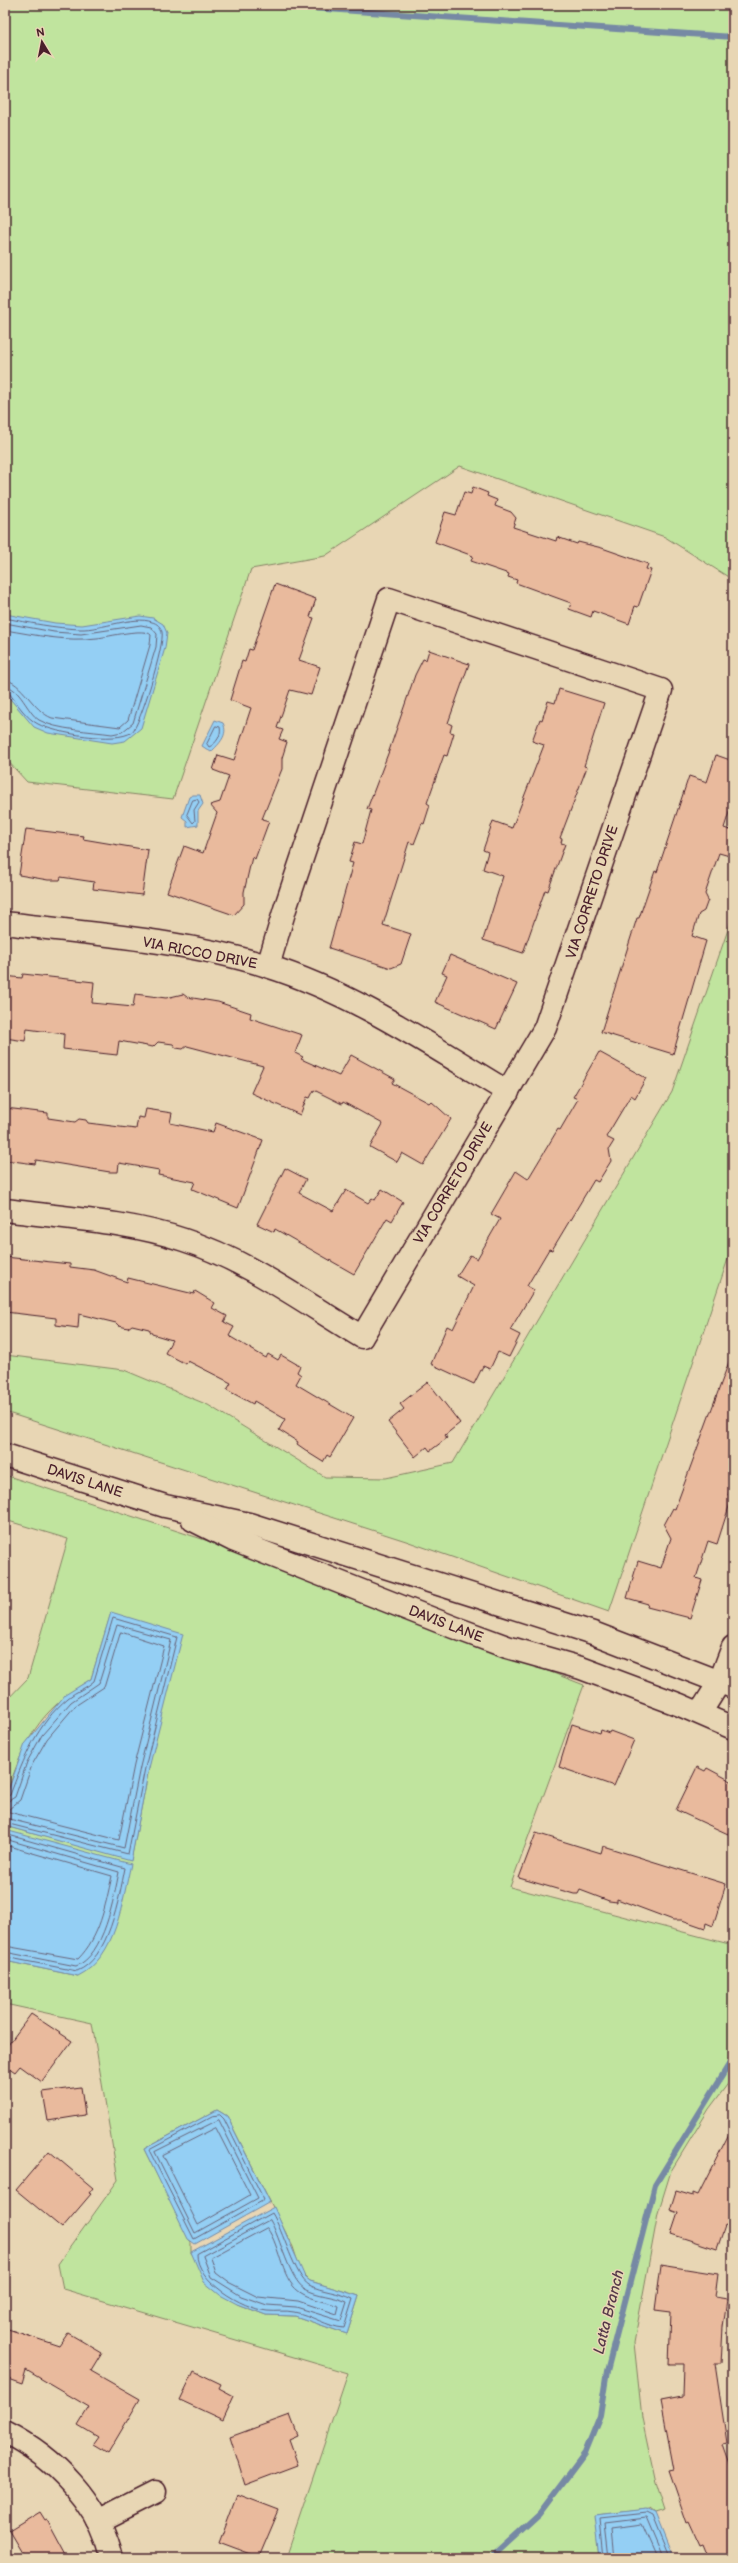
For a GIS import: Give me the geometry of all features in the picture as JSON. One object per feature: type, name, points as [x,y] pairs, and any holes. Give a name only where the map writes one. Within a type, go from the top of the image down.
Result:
[{"type":"street","name":"VIA CORRETO DRIVE","points":[[5,1210],[136,1227],[184,1240],[230,1259],[362,1337],[531,1055],[553,1009],[661,690],[389,599],[268,966]]},
{"type":"street","name":"VIA RICCO DRIVE","points":[[5,923],[179,946],[268,966],[350,1000],[508,1092]]},
{"type":"street","name":"DAVIS LANE","points":[[5,1455],[165,1506],[249,1524],[593,1633],[726,1684]]},
{"type":"street","name":"DAVIS LANE","points":[[165,1506],[233,1540],[453,1627],[507,1647],[581,1668],[700,1713],[733,1728]]},
{"type":"street","points":[[700,1713],[726,1684],[733,1647]]},
{"type":"street","points":[[5,2432],[43,2456],[59,2469],[86,2501],[98,2521],[112,2558]]},
{"type":"street","points":[[98,2521],[155,2492]]},
{"type":"green space","points":[[5,5],[733,5],[733,580],[665,537],[460,466],[325,556],[251,569],[173,799],[27,782],[5,758]]},
{"type":"green space","points":[[733,915],[733,1244],[609,1612],[406,1541],[5,1412],[5,1355],[124,1370],[208,1405],[325,1477],[386,1478],[453,1463],[672,1092]]},
{"type":"green space","points":[[5,1475],[242,1552],[584,1685],[510,1887],[733,1945],[733,2077],[709,2109],[671,2171],[658,2213],[634,2343],[642,2418],[655,2479],[665,2510],[655,2513],[650,2509],[596,2515],[600,2558],[286,2558],[348,2373],[63,2289],[58,2264],[118,2180],[92,2023],[5,2004],[5,1961],[78,1976],[5,1826],[131,1860],[149,1768],[111,1613],[91,1679],[73,1691],[45,1716],[26,1744],[5,1799],[5,1702],[28,1678],[68,1539],[5,1520]],"holes":[[[217,2110],[227,2116],[293,2247],[301,2272],[310,2281],[359,2296],[347,2334],[295,2316],[266,2315],[237,2304],[191,2253],[191,2243],[144,2149]]]},
{"type":"water","points":[[5,614],[55,623],[82,625],[140,616],[153,618],[163,624],[167,633],[165,648],[141,728],[125,741],[112,743],[48,733],[34,727],[5,693]]},
{"type":"water","points":[[215,720],[223,723],[225,731],[222,739],[211,752],[202,746]]},
{"type":"water","points":[[193,795],[200,795],[203,804],[198,811],[198,825],[187,827],[187,821],[182,817],[189,797]]},
{"type":"water","points":[[111,1612],[183,1634],[149,1768],[131,1861],[5,1826],[5,1799],[25,1744],[65,1695],[91,1679]]},
{"type":"water","points":[[5,1830],[131,1864],[121,1911],[110,1942],[101,1956],[91,1967],[78,1976],[5,1961]]},
{"type":"water","points":[[217,2110],[227,2116],[270,2202],[195,2244],[188,2239],[144,2149]]},
{"type":"water","points":[[274,2207],[305,2277],[310,2281],[359,2296],[347,2334],[295,2316],[266,2315],[237,2304],[220,2295],[204,2282],[191,2252]]},
{"type":"water","points":[[646,2509],[655,2513],[673,2558],[600,2558],[595,2515]]},
{"type":"building","points":[[473,487],[488,493],[487,496],[497,500],[495,506],[511,512],[516,518],[513,527],[556,541],[557,537],[577,544],[578,542],[602,548],[648,564],[646,569],[651,570],[638,607],[635,606],[629,624],[593,611],[591,617],[569,609],[571,603],[516,583],[517,580],[508,577],[509,574],[471,561],[473,556],[435,542],[445,512],[456,515],[464,492],[471,494]]},
{"type":"building","points":[[275,584],[316,599],[310,617],[314,618],[299,660],[320,667],[311,695],[290,690],[277,728],[283,730],[279,739],[287,742],[282,758],[282,769],[262,819],[269,821],[255,859],[252,857],[244,892],[244,904],[234,915],[167,892],[184,846],[203,853],[217,813],[210,805],[220,802],[229,776],[213,770],[218,755],[234,760],[251,708],[230,700],[242,661],[245,662],[249,649],[252,650]]},
{"type":"building","points":[[429,650],[469,664],[448,723],[452,725],[450,732],[454,733],[447,756],[444,755],[427,803],[430,805],[424,824],[422,823],[414,844],[409,842],[383,925],[411,934],[401,964],[391,968],[329,948],[353,863],[349,862],[355,842],[362,844],[371,810],[367,809],[415,675],[423,659],[426,660]]},
{"type":"building","points":[[559,689],[604,703],[584,766],[587,767],[560,838],[562,839],[561,843],[565,844],[548,891],[545,890],[523,953],[483,940],[503,876],[483,869],[488,852],[483,850],[493,821],[512,828],[544,745],[532,741],[540,719],[542,720],[548,701],[555,703]]},
{"type":"building","points":[[716,755],[733,761],[733,800],[724,828],[733,831],[733,857],[719,853],[705,894],[708,900],[704,911],[699,914],[692,936],[706,941],[673,1054],[601,1032],[637,918],[639,918],[655,871],[657,872],[689,776],[707,782]]},
{"type":"building","points":[[26,829],[84,836],[83,839],[148,850],[142,895],[93,889],[94,882],[61,877],[60,880],[48,880],[19,875]]},
{"type":"building","points":[[450,955],[517,984],[496,1029],[435,1002],[447,975],[442,973]]},
{"type":"building","points":[[23,974],[94,982],[92,1003],[133,1007],[135,994],[166,998],[183,994],[187,997],[218,1002],[251,1013],[250,1018],[302,1035],[295,1053],[303,1057],[301,1059],[339,1076],[351,1055],[395,1079],[392,1083],[429,1103],[431,1101],[451,1119],[423,1165],[402,1153],[397,1162],[370,1147],[383,1124],[343,1102],[342,1104],[314,1090],[310,1098],[307,1097],[300,1115],[251,1093],[263,1066],[187,1046],[183,1049],[176,1048],[173,1044],[158,1042],[153,1047],[119,1041],[117,1055],[63,1049],[64,1034],[27,1029],[25,1041],[5,1038],[5,976],[22,978]]},
{"type":"building","points":[[599,1052],[646,1078],[635,1098],[631,1095],[606,1137],[614,1141],[609,1149],[611,1161],[598,1182],[594,1180],[552,1250],[549,1249],[527,1286],[534,1290],[510,1330],[520,1335],[509,1357],[498,1352],[490,1369],[483,1366],[474,1384],[431,1364],[447,1326],[453,1329],[474,1286],[457,1276],[470,1255],[477,1259],[500,1219],[491,1214],[516,1171],[528,1179],[558,1129],[560,1130],[578,1099],[573,1097]]},
{"type":"building","points":[[5,1108],[48,1113],[48,1118],[75,1122],[79,1119],[86,1120],[88,1123],[136,1129],[138,1117],[144,1118],[146,1109],[172,1113],[170,1123],[213,1132],[216,1123],[263,1140],[238,1208],[192,1189],[195,1182],[158,1175],[159,1170],[119,1163],[118,1172],[110,1172],[36,1160],[35,1164],[5,1160]]},
{"type":"building","points":[[285,1168],[306,1179],[299,1193],[333,1211],[346,1190],[368,1203],[372,1198],[375,1200],[382,1189],[403,1202],[392,1221],[387,1218],[354,1274],[275,1229],[274,1232],[257,1224]]},
{"type":"building","points":[[5,1257],[70,1264],[70,1267],[94,1270],[127,1282],[128,1278],[194,1294],[195,1291],[215,1303],[212,1308],[227,1316],[224,1322],[234,1327],[229,1336],[266,1358],[268,1354],[278,1360],[281,1355],[300,1366],[297,1372],[301,1375],[296,1384],[353,1418],[330,1457],[327,1455],[323,1462],[297,1444],[298,1442],[279,1430],[285,1419],[254,1401],[253,1404],[227,1390],[231,1383],[188,1361],[186,1364],[165,1353],[172,1340],[152,1334],[149,1329],[132,1325],[128,1328],[119,1326],[116,1323],[79,1314],[78,1328],[56,1325],[56,1318],[5,1312]]},
{"type":"building","points":[[730,1359],[733,1360],[733,1481],[728,1495],[732,1497],[717,1544],[708,1541],[696,1578],[702,1580],[690,1618],[647,1607],[648,1604],[627,1598],[638,1561],[661,1568],[671,1538],[664,1525],[673,1508],[675,1509]]},
{"type":"building","points":[[428,1382],[460,1423],[445,1435],[447,1438],[430,1451],[427,1447],[415,1457],[388,1422],[404,1409],[400,1404]]},
{"type":"building","points":[[572,1724],[600,1733],[601,1730],[609,1733],[610,1731],[634,1740],[614,1786],[559,1767]]},
{"type":"building","points":[[697,1767],[705,1771],[707,1768],[733,1782],[733,1826],[728,1834],[676,1810]]},
{"type":"building","points":[[536,1833],[601,1853],[603,1846],[726,1884],[713,1926],[706,1923],[705,1928],[682,1920],[673,1920],[617,1899],[617,1902],[609,1901],[580,1890],[578,1894],[574,1894],[519,1878]]},
{"type":"building","points":[[31,2014],[72,2041],[42,2082],[20,2066],[15,2072],[5,2065],[5,2049]]},
{"type":"building","points":[[81,2087],[85,2115],[48,2121],[43,2092]]},
{"type":"building","points":[[733,2126],[733,2229],[725,2226],[717,2249],[671,2234],[678,2213],[670,2210],[676,2191],[693,2196],[693,2193],[698,2195]]},
{"type":"building","points":[[49,2151],[93,2188],[89,2193],[91,2194],[62,2228],[16,2190]]},
{"type":"building","points":[[661,2265],[718,2274],[715,2297],[727,2299],[723,2327],[721,2364],[715,2364],[727,2444],[723,2445],[733,2473],[733,2558],[708,2558],[702,2543],[699,2544],[689,2522],[687,2523],[669,2471],[674,2470],[661,2401],[682,2397],[683,2364],[669,2364],[671,2312],[655,2310]]},
{"type":"building","points":[[5,2328],[59,2346],[68,2333],[102,2353],[91,2371],[140,2399],[108,2453],[93,2444],[98,2437],[78,2425],[89,2407],[26,2370],[22,2384],[5,2378]]},
{"type":"building","points":[[194,2371],[221,2384],[219,2388],[234,2396],[223,2420],[180,2400]]},
{"type":"building","points":[[290,2415],[298,2436],[289,2440],[298,2465],[245,2485],[230,2437]]},
{"type":"building","points":[[237,2494],[279,2510],[259,2557],[219,2542]]},
{"type":"building","points":[[40,2512],[45,2520],[47,2519],[68,2558],[25,2558],[9,2531]]},
{"type":"waterway","points":[[268,5],[733,37]]},
{"type":"waterway","name":"Latta Branch","points":[[491,2558],[540,2513],[585,2453],[600,2416],[607,2371],[655,2185],[733,2058]]}]
